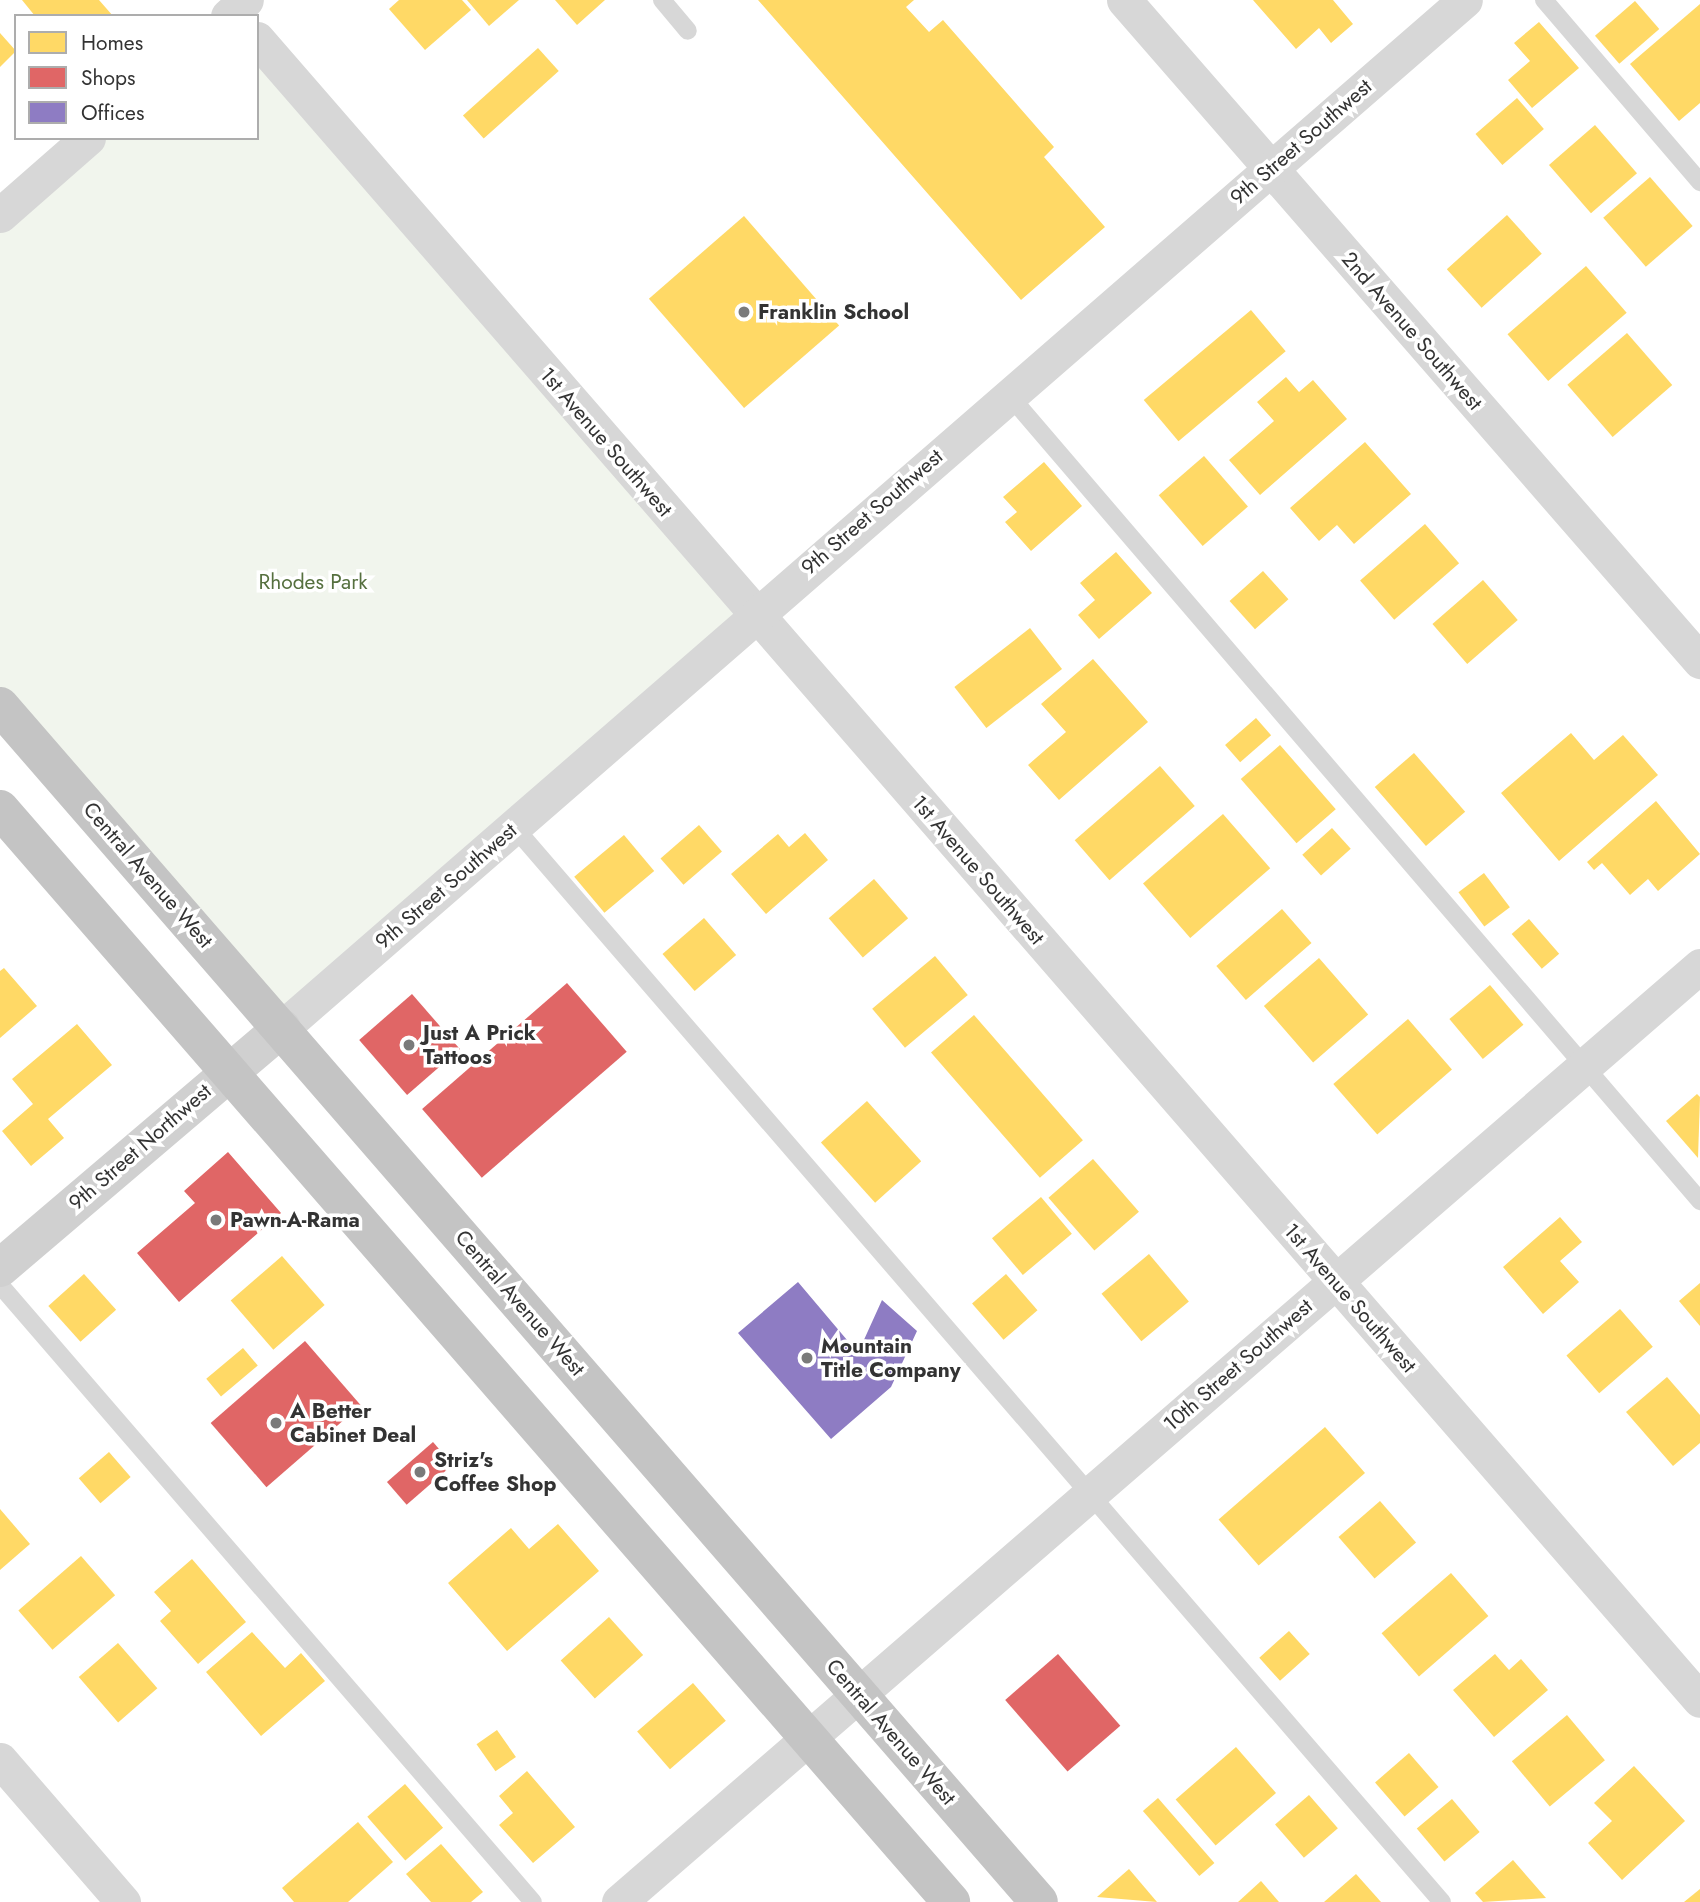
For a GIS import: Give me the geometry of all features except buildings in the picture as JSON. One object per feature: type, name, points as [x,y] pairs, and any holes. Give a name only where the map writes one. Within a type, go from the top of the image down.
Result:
[{"type":"highway","name":"Central Avenue West","points":[[0,706],[1039,1902]]},
{"type":"highway","points":[[0,810],[951,1902]]},
{"type":"street","name":"2nd Avenue Southwest","points":[[1124,0],[1700,661]]},
{"type":"street","name":"9th Street Southwest","points":[[282,1028],[754,614],[1465,0]]},
{"type":"street","name":"1st Avenue Southwest","points":[[259,41],[1700,1700]]},
{"type":"street","points":[[0,215],[86,140]]},
{"type":"street","name":"10th Street Southwest","points":[[619,1902],[858,1692],[1700,967]]},
{"type":"street","name":"9th Street Northwest","points":[[0,1268],[226,1072],[282,1028]]},
{"type":"street","points":[[0,1760],[123,1902]]},
{"type":"lane","points":[[662,0],[688,31]]},
{"type":"lane","points":[[1544,0],[1700,182]]},
{"type":"lane","points":[[1009,395],[1700,1201]]},
{"type":"lane","points":[[514,827],[1442,1902]]},
{"type":"lane","points":[[0,1285],[533,1902]]},
{"type":"green space","name":"Rhodes Park","points":[[259,41],[754,614],[282,1028],[0,706],[0,213],[84,140],[259,140]]},
{"type":"place","name":"Franklin School","points":[[744,312]]},
{"type":"place","name":"Just A Prick Tattoos","points":[[409,1045]]},
{"type":"place","name":"Pawn-A-Rama","points":[[216,1220]]},
{"type":"place","name":"Mountain Title Company","points":[[807,1358]]},
{"type":"place","name":"A Better Cabinet Deal","points":[[276,1423]]},
{"type":"place","name":"Striz's Coffee Shop","points":[[420,1472]]}]
